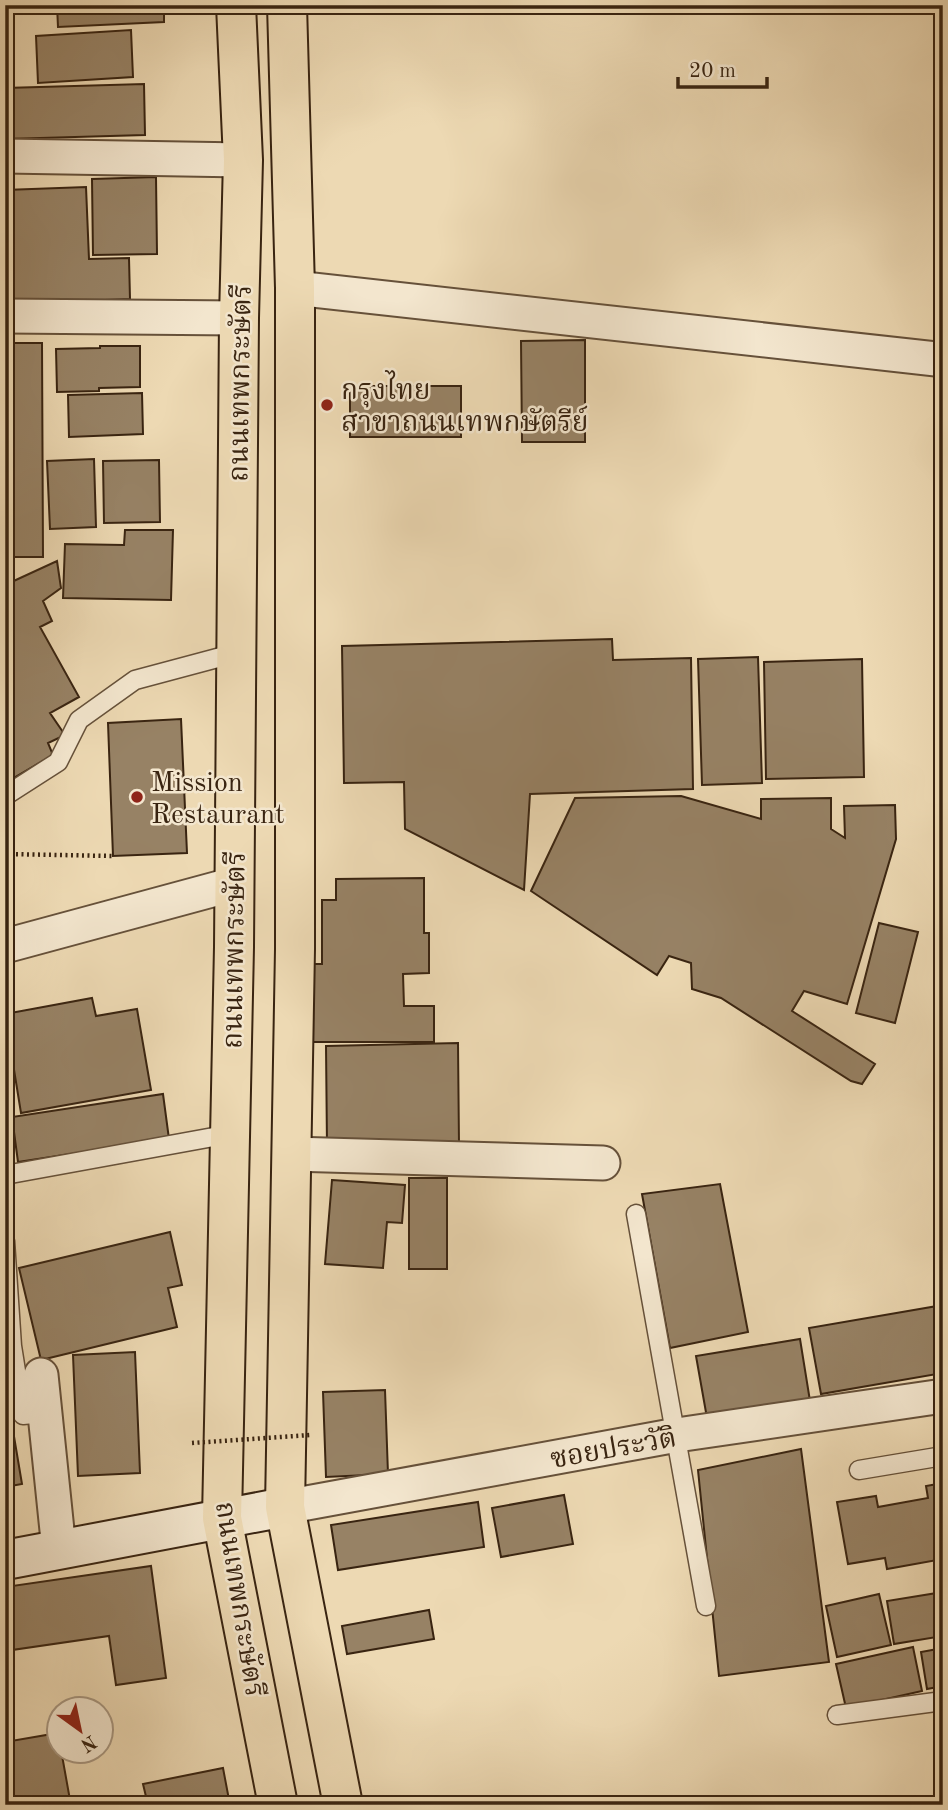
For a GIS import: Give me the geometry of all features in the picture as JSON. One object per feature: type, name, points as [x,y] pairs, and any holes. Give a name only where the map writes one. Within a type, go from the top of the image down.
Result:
[{"type":"main road","name":"ถนนเทพกระษัตรี","points":[[236,5],[243,160],[234,884],[222,1518],[278,1805]]},
{"type":"main road","name":"ถนนเทพกระษัตรี","points":[[287,5],[295,288],[295,949],[285,1507],[343,1805]]},
{"type":"street","points":[[5,156],[243,160]]},
{"type":"street","points":[[295,288],[936,359]]},
{"type":"street","points":[[5,316],[239,318]]},
{"type":"street","points":[[5,946],[234,884]]},
{"type":"street","points":[[291,1154],[603,1163]]},
{"type":"street","points":[[41,1375],[59,1550]]},
{"type":"street","name":"ซอยประวัติ","points":[[285,1507],[677,1435],[943,1396]]},
{"type":"street","points":[[5,1560],[285,1507]]},
{"type":"lane","points":[[5,796],[58,762],[79,720],[135,680],[236,653]]},
{"type":"lane","points":[[5,940],[5,946]]},
{"type":"lane","points":[[5,1175],[230,1134]]},
{"type":"lane","points":[[636,1214],[706,1606]]},
{"type":"lane","points":[[5,1241],[9,1347],[23,1415],[44,1413]]},
{"type":"lane","points":[[859,1470],[943,1456]]},
{"type":"lane","points":[[837,1715],[943,1701]]},
{"type":"path","points":[[5,854],[113,856]]},
{"type":"path","points":[[192,1443],[310,1435]]},
{"type":"building","points":[[57,5],[164,5],[164,22],[58,27]]},
{"type":"building","points":[[131,30],[133,77],[38,83],[36,36]]},
{"type":"building","points":[[5,43],[13,43],[14,83],[5,83]]},
{"type":"building","points":[[144,84],[145,135],[5,139],[5,88]]},
{"type":"building","points":[[156,177],[157,254],[93,255],[92,179]]},
{"type":"building","points":[[86,187],[89,259],[129,258],[130,299],[5,304],[5,190]]},
{"type":"building","points":[[585,340],[585,442],[522,442],[521,341]]},
{"type":"building","points":[[5,343],[42,343],[43,557],[5,557]]},
{"type":"building","points":[[140,346],[140,387],[57,392],[56,349]]},
{"type":"building","points":[[350,386],[461,386],[461,437],[350,437]]},
{"type":"building","points":[[142,393],[143,434],[69,437],[68,395]]},
{"type":"building","points":[[94,459],[96,527],[50,529],[47,461]]},
{"type":"building","points":[[159,460],[160,522],[104,523],[103,461]]},
{"type":"building","points":[[125,530],[173,530],[171,600],[63,598],[65,544],[124,545]]},
{"type":"building","points":[[57,561],[61,588],[43,601],[52,621],[40,627],[79,697],[50,713],[65,735],[48,743],[53,755],[5,783],[5,585]]},
{"type":"building","points":[[612,639],[613,660],[691,658],[693,789],[530,794],[524,890],[405,829],[404,782],[344,783],[342,646]]},
{"type":"building","points":[[758,657],[762,783],[702,785],[698,659]]},
{"type":"building","points":[[862,659],[864,777],[766,779],[764,662]]},
{"type":"building","points":[[181,719],[187,853],[113,856],[108,723]]},
{"type":"building","points":[[681,796],[761,819],[761,799],[831,798],[831,829],[845,838],[844,806],[895,805],[896,839],[847,1004],[804,991],[792,1011],[875,1064],[862,1084],[851,1081],[721,998],[692,989],[691,963],[669,956],[657,975],[531,891],[575,798]]},
{"type":"building","points":[[424,878],[424,933],[429,933],[429,973],[403,974],[404,1006],[434,1006],[434,1042],[313,1042],[313,964],[322,964],[322,900],[336,900],[336,879]]},
{"type":"building","points":[[879,923],[918,932],[895,1023],[856,1013]]},
{"type":"building","points":[[92,998],[96,1016],[137,1009],[151,1090],[21,1113],[5,1014]]},
{"type":"building","points":[[458,1043],[459,1144],[327,1146],[326,1046]]},
{"type":"building","points":[[163,1094],[169,1139],[18,1162],[12,1117]]},
{"type":"building","points":[[409,1178],[447,1178],[447,1269],[409,1269]]},
{"type":"building","points":[[332,1180],[405,1185],[402,1223],[387,1222],[383,1268],[325,1264]]},
{"type":"building","points":[[720,1184],[748,1332],[670,1348],[642,1194]]},
{"type":"building","points":[[170,1232],[182,1285],[168,1288],[177,1327],[41,1360],[19,1268]]},
{"type":"building","points":[[943,1305],[943,1373],[821,1394],[809,1328]]},
{"type":"building","points":[[800,1339],[810,1401],[707,1418],[696,1356]]},
{"type":"building","points":[[135,1352],[140,1473],[78,1476],[73,1355]]},
{"type":"building","points":[[5,1383],[22,1484],[5,1487]]},
{"type":"building","points":[[385,1390],[388,1474],[326,1477],[323,1392]]},
{"type":"building","points":[[801,1449],[829,1662],[719,1676],[698,1470]]},
{"type":"building","points":[[943,1483],[943,1559],[887,1569],[885,1558],[848,1564],[837,1502],[876,1496],[878,1507],[928,1498],[926,1486]]},
{"type":"building","points":[[564,1495],[573,1544],[501,1557],[492,1508]]},
{"type":"building","points":[[478,1502],[484,1547],[338,1570],[331,1525]]},
{"type":"building","points":[[151,1566],[166,1678],[116,1685],[109,1636],[5,1651],[5,1587]]},
{"type":"building","points":[[943,1592],[943,1636],[894,1644],[887,1601]]},
{"type":"building","points":[[879,1594],[891,1645],[837,1657],[826,1606]]},
{"type":"building","points":[[429,1610],[434,1639],[347,1654],[342,1626]]},
{"type":"building","points":[[913,1647],[922,1691],[846,1708],[836,1664]]},
{"type":"building","points":[[943,1648],[943,1686],[927,1689],[921,1652]]},
{"type":"building","points":[[46,1735],[46,1764],[64,1764],[70,1800],[44,1805],[5,1805],[5,1742]]},
{"type":"building","points":[[223,1768],[230,1805],[148,1805],[143,1784]]},
{"type":"place","name":"กรุงไทย สาขาถนนเทพกษัตรีย์","points":[[327,405]]},
{"type":"place","name":"Mission Restaurant","points":[[137,797]]}]
